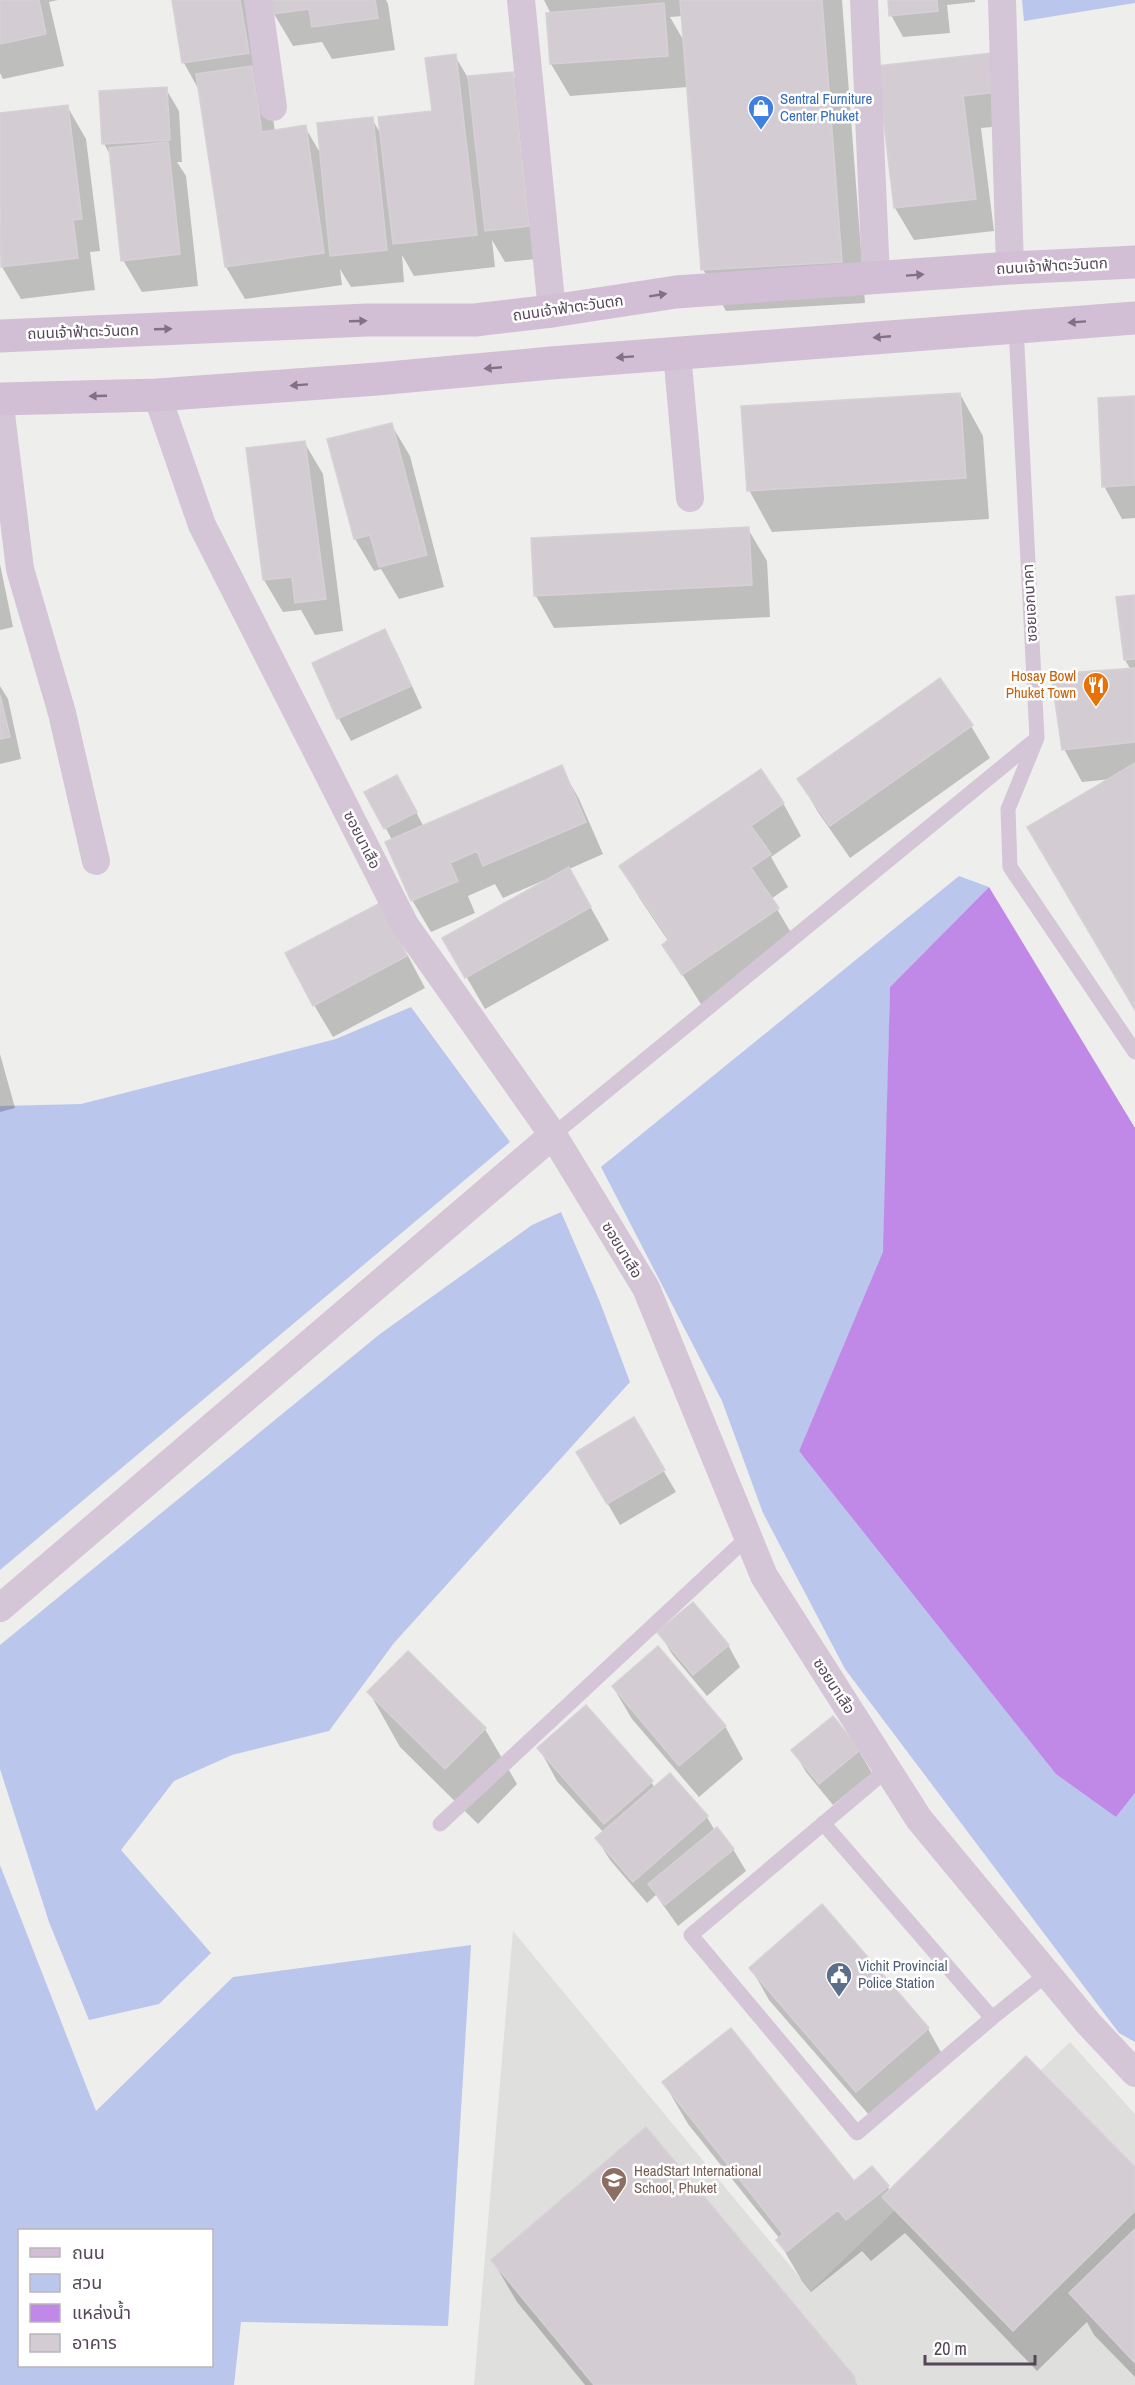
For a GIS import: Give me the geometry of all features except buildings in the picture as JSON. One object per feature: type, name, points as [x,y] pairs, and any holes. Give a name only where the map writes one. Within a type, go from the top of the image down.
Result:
[{"type":"main road","name":"ถนนเจ้าฟ้าตะวันตก","points":[[0,336],[367,320],[475,320],[676,292],[1010,268],[1135,262]]},
{"type":"main road","points":[[0,399],[157,395],[1135,318]]},
{"type":"street","points":[[258,0],[273,107]]},
{"type":"street","points":[[521,0],[552,311]]},
{"type":"street","points":[[864,0],[876,277]]},
{"type":"street","points":[[1002,0],[1010,268]]},
{"type":"street","points":[[677,353],[690,498]]},
{"type":"street","name":"ซอยนาเสือ","points":[[157,395],[202,525],[405,925],[553,1135],[646,1288],[764,1576],[919,1819],[1088,2023],[1135,2073]]},
{"type":"street","points":[[0,406],[20,569],[62,713],[96,861]]},
{"type":"street","points":[[0,1608],[553,1135]]},
{"type":"lane","name":"ซอยเอกนาคา","points":[[1016,327],[1037,738],[1008,809],[1010,867],[1135,1052]]},
{"type":"lane","points":[[553,1135],[1037,738]]},
{"type":"lane","points":[[440,1824],[748,1537]]},
{"type":"lane","points":[[888,1769],[691,1935],[857,2133],[1047,1974]]},
{"type":"lane","points":[[823,1823],[992,2018]]},
{"type":"shaded area","name":"HeadStart International School, Phuket","points":[[513,1931],[811,2291],[1070,2042],[1135,2114],[1135,2385],[474,2385]]},
{"type":"green space","points":[[1022,0],[1135,0],[1135,3],[1024,21]]},
{"type":"green space","points":[[959,876],[989,887],[890,987],[884,1252],[799,1451],[1116,1817],[1135,1793],[1135,2042],[1119,2033],[845,1669],[763,1513],[722,1401],[601,1167]]},
{"type":"green space","points":[[411,1007],[510,1142],[0,1570],[0,1106],[81,1104],[336,1039]]},
{"type":"green space","points":[[561,1212],[600,1302],[630,1382],[394,1643],[329,1731],[232,1755],[174,1781],[121,1850],[211,1953],[159,2004],[89,2020],[49,1922],[0,1769],[0,1645],[380,1334],[532,1225]]},
{"type":"green space","points":[[0,1865],[96,2111],[233,1977],[471,1945],[448,2326],[241,2322],[234,2385],[0,2385]]},
{"type":"water","points":[[989,887],[1135,1128],[1135,1793],[1116,1817],[1056,1774],[799,1451],[883,1252],[890,987]]},
{"type":"place","name":"Sentral Furniture Center Phuket","points":[[761,131]]},
{"type":"place","name":"Hosay Bowl Phuket Town","points":[[1096,708]]},
{"type":"place","name":"Vichit Provincial Police Station","points":[[839,1998]]},
{"type":"place","name":"HeadStart International School, Phuket","points":[[614,2203]]}]
